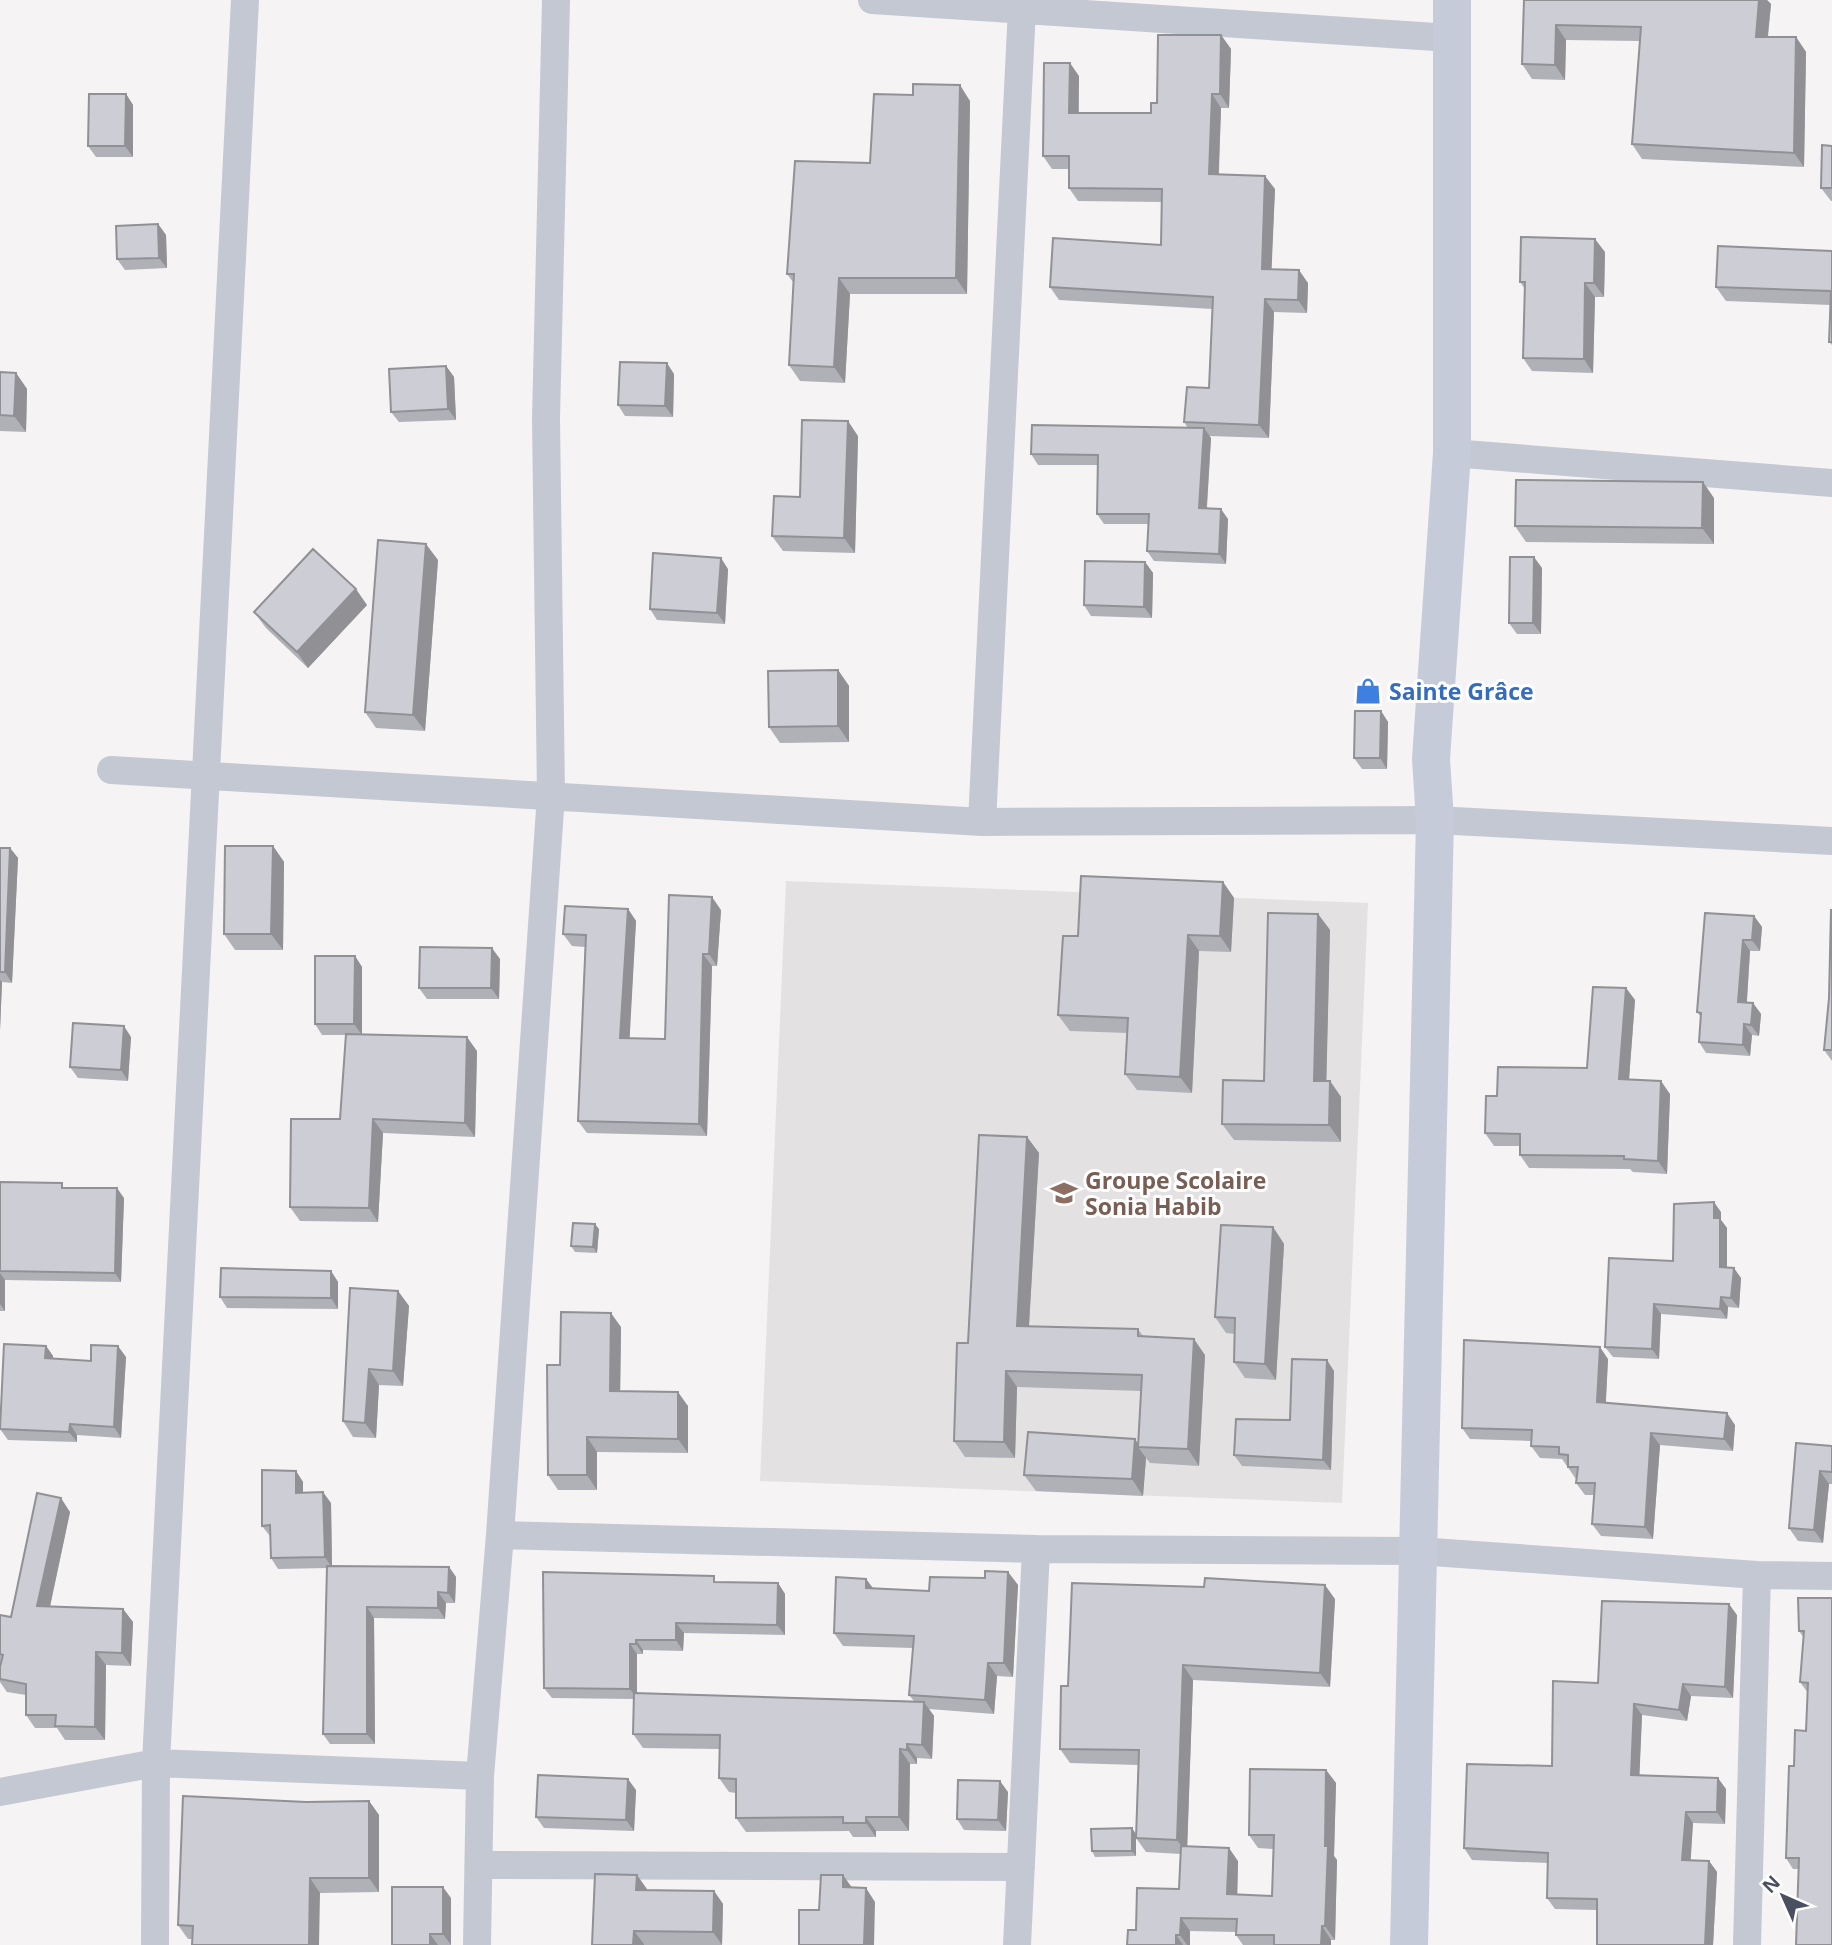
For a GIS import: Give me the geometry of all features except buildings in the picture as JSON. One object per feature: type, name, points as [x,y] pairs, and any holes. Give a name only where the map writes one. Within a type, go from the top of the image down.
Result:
[{"type":"street","points":[[155,1945],[156,1763],[208,776],[245,0]]},
{"type":"street","points":[[477,1945],[480,1776],[500,1535],[551,795],[546,419],[556,0]]},
{"type":"street","points":[[872,0],[1451,38]]},
{"type":"street","points":[[1409,1945],[1435,820],[1431,759],[1452,453],[1452,0]]},
{"type":"street","points":[[982,822],[1022,8]]},
{"type":"street","points":[[1452,453],[1832,483]]},
{"type":"street","points":[[111,770],[982,822],[1435,820],[1832,841]]},
{"type":"street","points":[[500,1535],[1036,1549],[1418,1551],[1757,1575],[1832,1576]]},
{"type":"street","points":[[1017,1945],[1036,1549]]},
{"type":"street","points":[[1747,1945],[1757,1575]]},
{"type":"street","points":[[0,1791],[156,1763],[480,1776]]},
{"type":"street","points":[[479,1865],[1021,1867]]},
{"type":"shaded area","name":"Groupe Scolaire Sonia Habib","points":[[786,881],[1368,903],[1342,1503],[760,1481]]},
{"type":"place","name":"Sainte Grâce","points":[[1368,691]]},
{"type":"place","name":"Groupe Scolaire Sonia Habib","points":[[1064,1193]]}]
